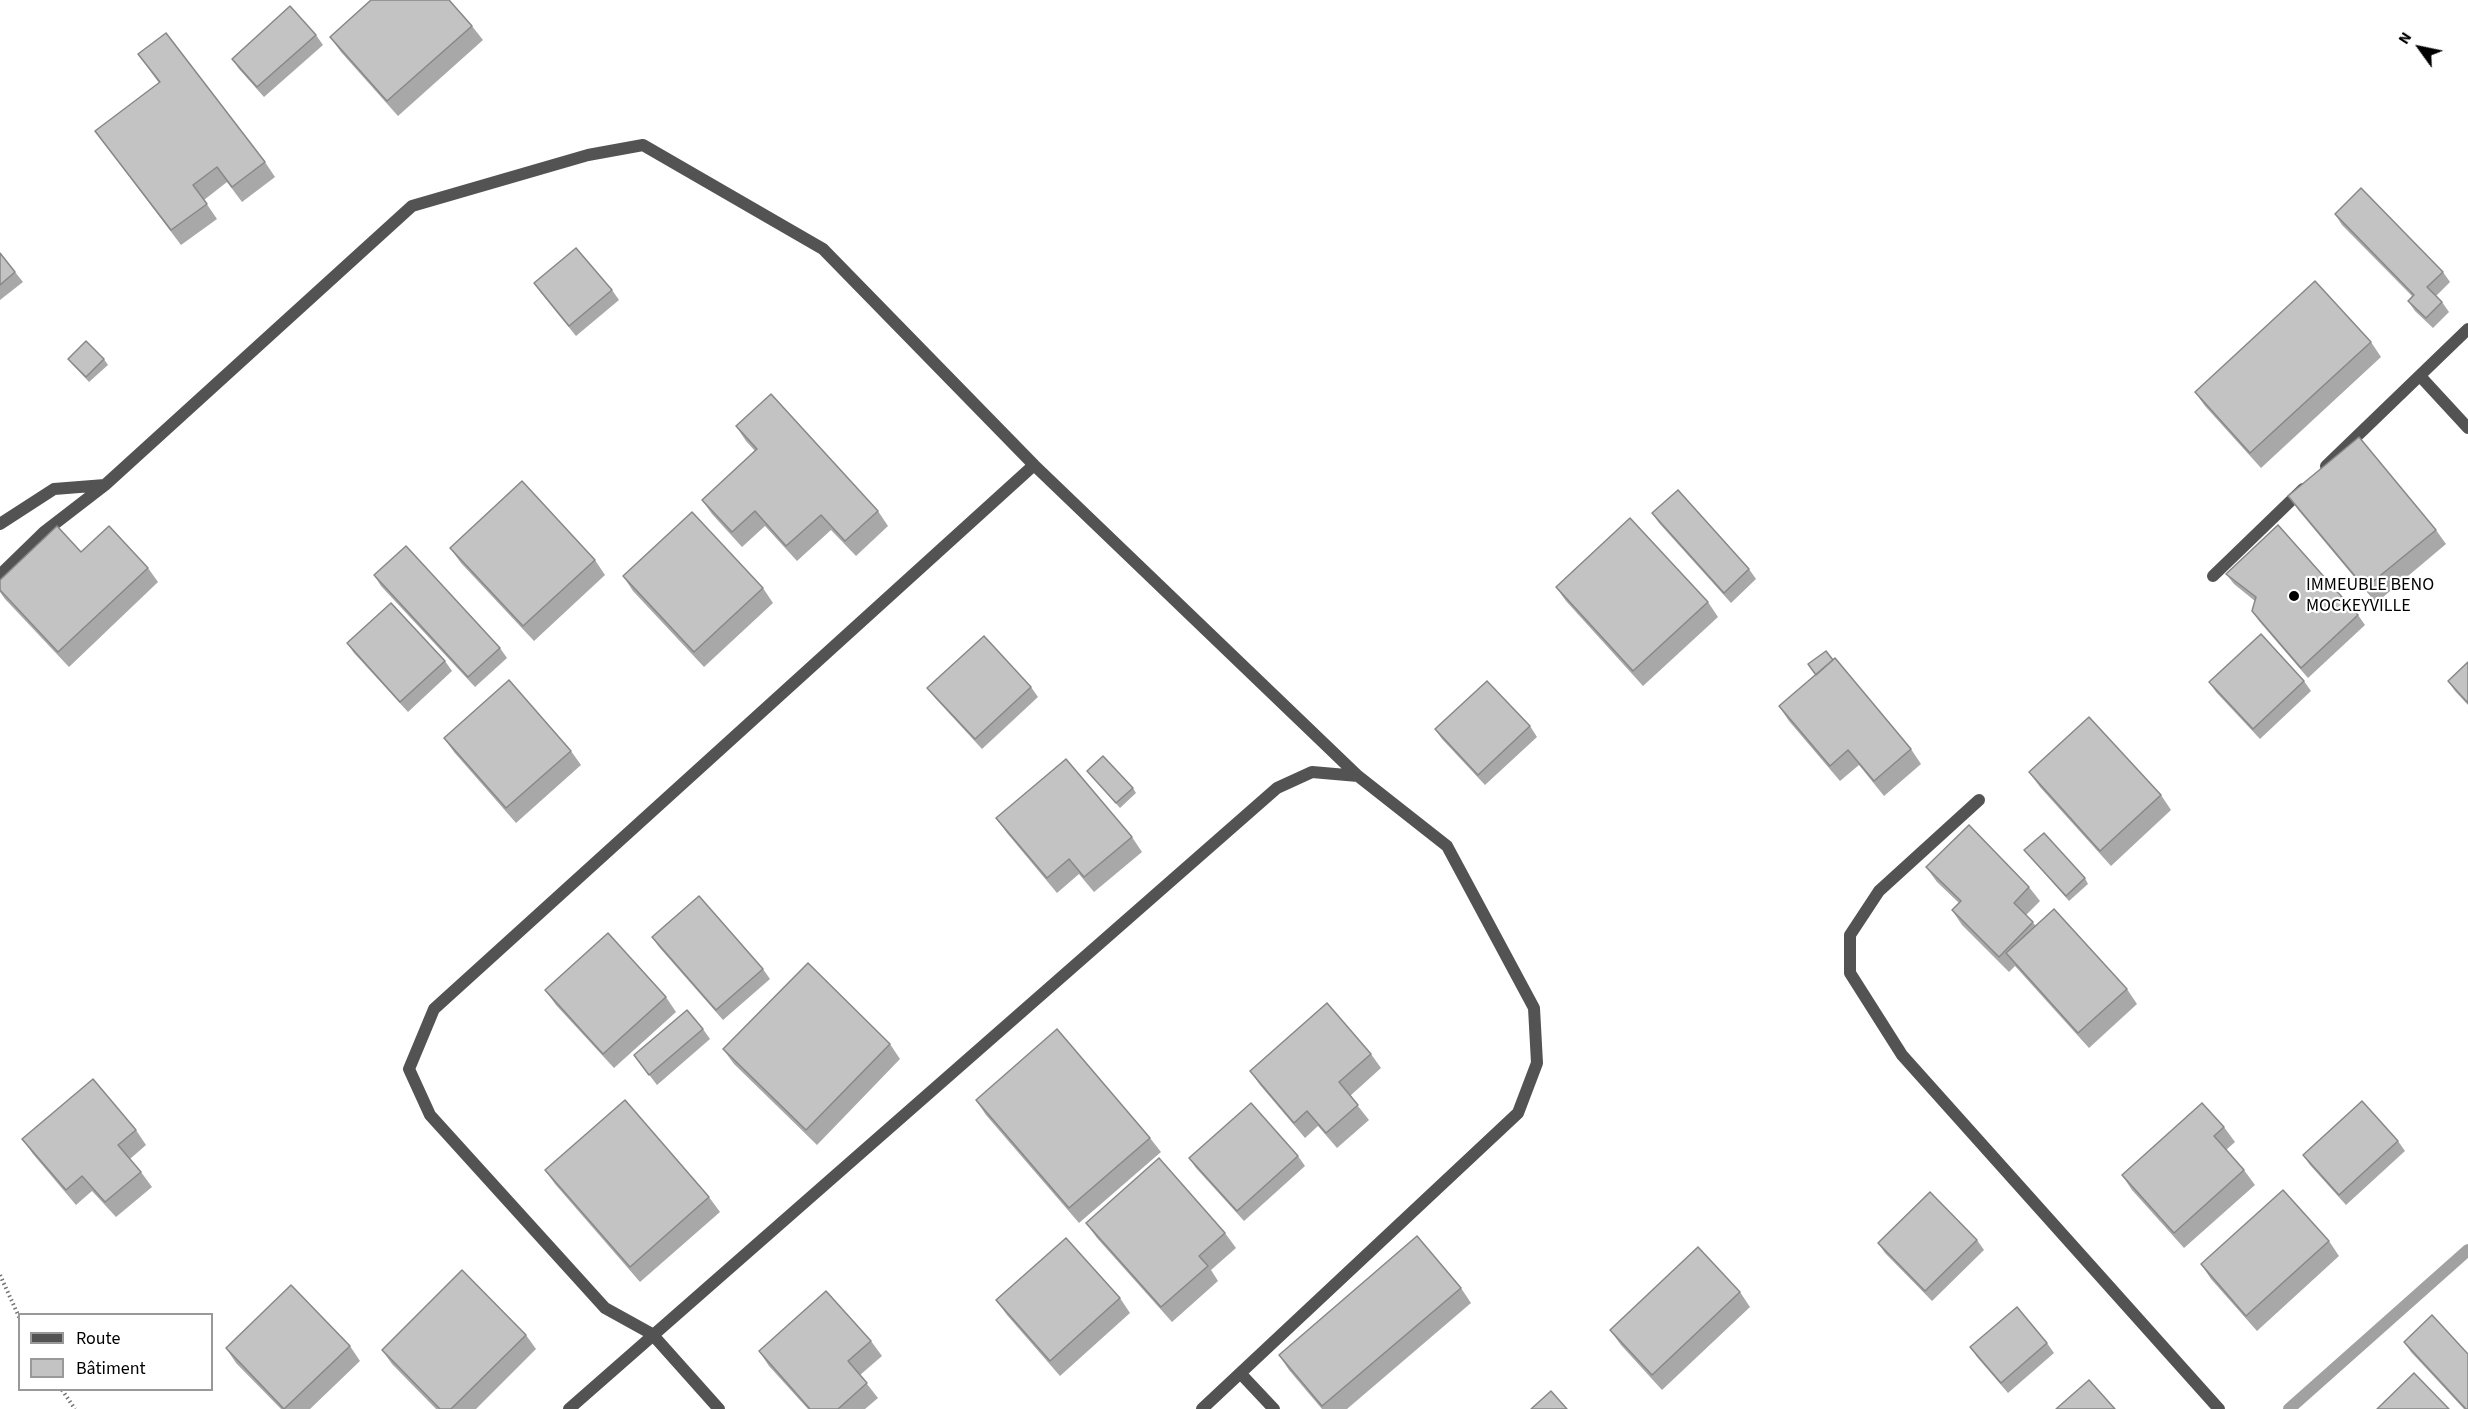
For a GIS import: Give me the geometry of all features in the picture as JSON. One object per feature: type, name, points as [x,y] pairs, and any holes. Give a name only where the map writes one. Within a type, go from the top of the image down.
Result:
[{"type":"street","points":[[0,575],[44,532],[105,485],[412,206],[588,154],[643,145],[823,249],[1034,465],[1358,776],[1447,846],[1534,1008],[1537,1063],[1518,1113],[1202,1409]]},
{"type":"street","points":[[2213,576],[2468,329]]},
{"type":"street","points":[[2420,375],[2468,428]]},
{"type":"street","points":[[719,1409],[652,1334],[605,1308],[430,1115],[409,1069],[435,1009],[443,1001],[1034,465]]},
{"type":"street","points":[[0,524],[54,489],[105,485]]},
{"type":"street","points":[[569,1409],[1277,788],[1312,772],[1358,776]]},
{"type":"street","points":[[1979,800],[1879,891],[1850,935],[1850,973],[1902,1055],[2219,1409]]},
{"type":"street","points":[[1241,1374],[1274,1409]]},
{"type":"path","points":[[0,1275],[18,1315]]},
{"type":"path","points":[[63,1391],[75,1409]]},
{"type":"building","points":[[371,0],[449,0],[472,26],[387,101],[330,37]]},
{"type":"building","points":[[290,6],[316,35],[257,87],[232,59]]},
{"type":"building","points":[[166,33],[265,162],[232,187],[217,167],[193,185],[207,204],[171,230],[95,131],[160,82],[138,54]]},
{"type":"building","points":[[2361,188],[2443,272],[2427,287],[2442,302],[2426,318],[2408,301],[2414,295],[2335,214]]},
{"type":"building","points":[[576,248],[612,290],[569,326],[534,283]]},
{"type":"building","points":[[0,253],[15,272],[0,285]]},
{"type":"building","points":[[2315,281],[2371,342],[2250,453],[2195,392]]},
{"type":"building","points":[[86,341],[104,359],[86,377],[68,359]]},
{"type":"building","points":[[771,394],[878,511],[845,541],[821,515],[786,546],[755,511],[732,532],[702,500],[757,449],[736,426]]},
{"type":"building","points":[[2359,437],[2436,530],[2365,588],[2288,496]]},
{"type":"building","points":[[522,481],[595,560],[523,626],[450,548]]},
{"type":"building","points":[[1678,490],[1749,569],[1724,593],[1652,513]]},
{"type":"building","points":[[692,512],[763,588],[694,652],[623,576]]},
{"type":"building","points":[[1630,518],[1708,602],[1633,671],[1556,587]]},
{"type":"building","name":"IMMEUBLE BENO MOCKEYVILLE","points":[[2278,525],[2358,615],[2301,668],[2252,611],[2256,597],[2226,574]]},
{"type":"building","points":[[57,526],[81,552],[109,526],[148,568],[58,652],[0,590],[0,580]]},
{"type":"building","points":[[406,546],[500,648],[468,677],[374,575]]},
{"type":"building","points":[[391,603],[445,661],[400,702],[347,643]]},
{"type":"building","points":[[2261,634],[2304,681],[2253,729],[2209,682]]},
{"type":"building","points":[[984,636],[1031,687],[975,739],[927,688]]},
{"type":"building","points":[[1826,651],[1833,660],[1816,675],[1808,664]]},
{"type":"building","points":[[1835,658],[1911,749],[1874,781],[1848,750],[1830,766],[1779,706]]},
{"type":"building","points":[[2468,662],[2468,703],[2448,681]]},
{"type":"building","points":[[509,680],[571,751],[506,808],[444,738]]},
{"type":"building","points":[[1487,681],[1530,726],[1478,775],[1435,729]]},
{"type":"building","points":[[2089,717],[2161,795],[2100,851],[2029,772]]},
{"type":"building","points":[[1103,756],[1133,788],[1116,803],[1087,771]]},
{"type":"building","points":[[1066,759],[1132,837],[1084,877],[1069,859],[1047,878],[996,818]]},
{"type":"building","points":[[1969,825],[2029,887],[2014,903],[2033,922],[1999,957],[1952,910],[1961,901],[1926,867]]},
{"type":"building","points":[[2044,833],[2085,878],[2066,896],[2024,850]]},
{"type":"building","points":[[699,896],[763,969],[716,1010],[652,937]]},
{"type":"building","points":[[2054,909],[2127,989],[2078,1033],[2006,953]]},
{"type":"building","points":[[608,933],[666,997],[603,1054],[545,990]]},
{"type":"building","points":[[808,963],[890,1044],[806,1130],[723,1049]]},
{"type":"building","points":[[1327,1003],[1371,1054],[1339,1082],[1358,1105],[1326,1133],[1307,1111],[1294,1123],[1250,1071]]},
{"type":"building","points":[[687,1010],[703,1029],[649,1075],[634,1055]]},
{"type":"building","points":[[1057,1029],[1150,1138],[1069,1208],[976,1100]]},
{"type":"building","points":[[93,1079],[136,1130],[118,1145],[141,1172],[105,1202],[82,1176],[66,1190],[22,1139]]},
{"type":"building","points":[[625,1100],[709,1197],[630,1267],[545,1170]]},
{"type":"building","points":[[2362,1101],[2398,1141],[2339,1195],[2303,1155]]},
{"type":"building","points":[[1251,1103],[1298,1156],[1237,1211],[1189,1158]]},
{"type":"building","points":[[2202,1103],[2224,1127],[2214,1136],[2244,1170],[2174,1233],[2122,1175]]},
{"type":"building","points":[[1159,1158],[1225,1233],[1199,1256],[1208,1266],[1161,1307],[1086,1223]]},
{"type":"building","points":[[2283,1190],[2329,1241],[2246,1316],[2201,1264]]},
{"type":"building","points":[[1930,1192],[1977,1240],[1925,1291],[1878,1243]]},
{"type":"building","points":[[1417,1236],[1461,1288],[1322,1406],[1279,1355]]},
{"type":"building","points":[[1066,1238],[1120,1298],[1050,1361],[996,1300]]},
{"type":"building","points":[[1698,1247],[1740,1292],[1652,1375],[1610,1330]]},
{"type":"building","points":[[462,1270],[526,1335],[451,1409],[440,1409],[382,1350]]},
{"type":"building","points":[[291,1285],[350,1346],[284,1409],[226,1348]]},
{"type":"building","points":[[826,1291],[871,1341],[848,1361],[867,1383],[838,1409],[810,1409],[759,1351]]},
{"type":"building","points":[[2017,1307],[2047,1343],[2001,1383],[1970,1347]]},
{"type":"building","points":[[2432,1315],[2468,1354],[2468,1409],[2404,1342]]},
{"type":"building","points":[[2414,1373],[2449,1409],[2377,1409]]},
{"type":"building","points":[[2089,1380],[2115,1409],[2056,1409]]},
{"type":"building","points":[[1551,1391],[1567,1409],[1531,1409]]},
{"type":"waterway","points":[[2289,1409],[2468,1250]]},
{"type":"place","name":"IMMEUBLE BENO MOCKEYVILLE","points":[[2294,596]]}]
